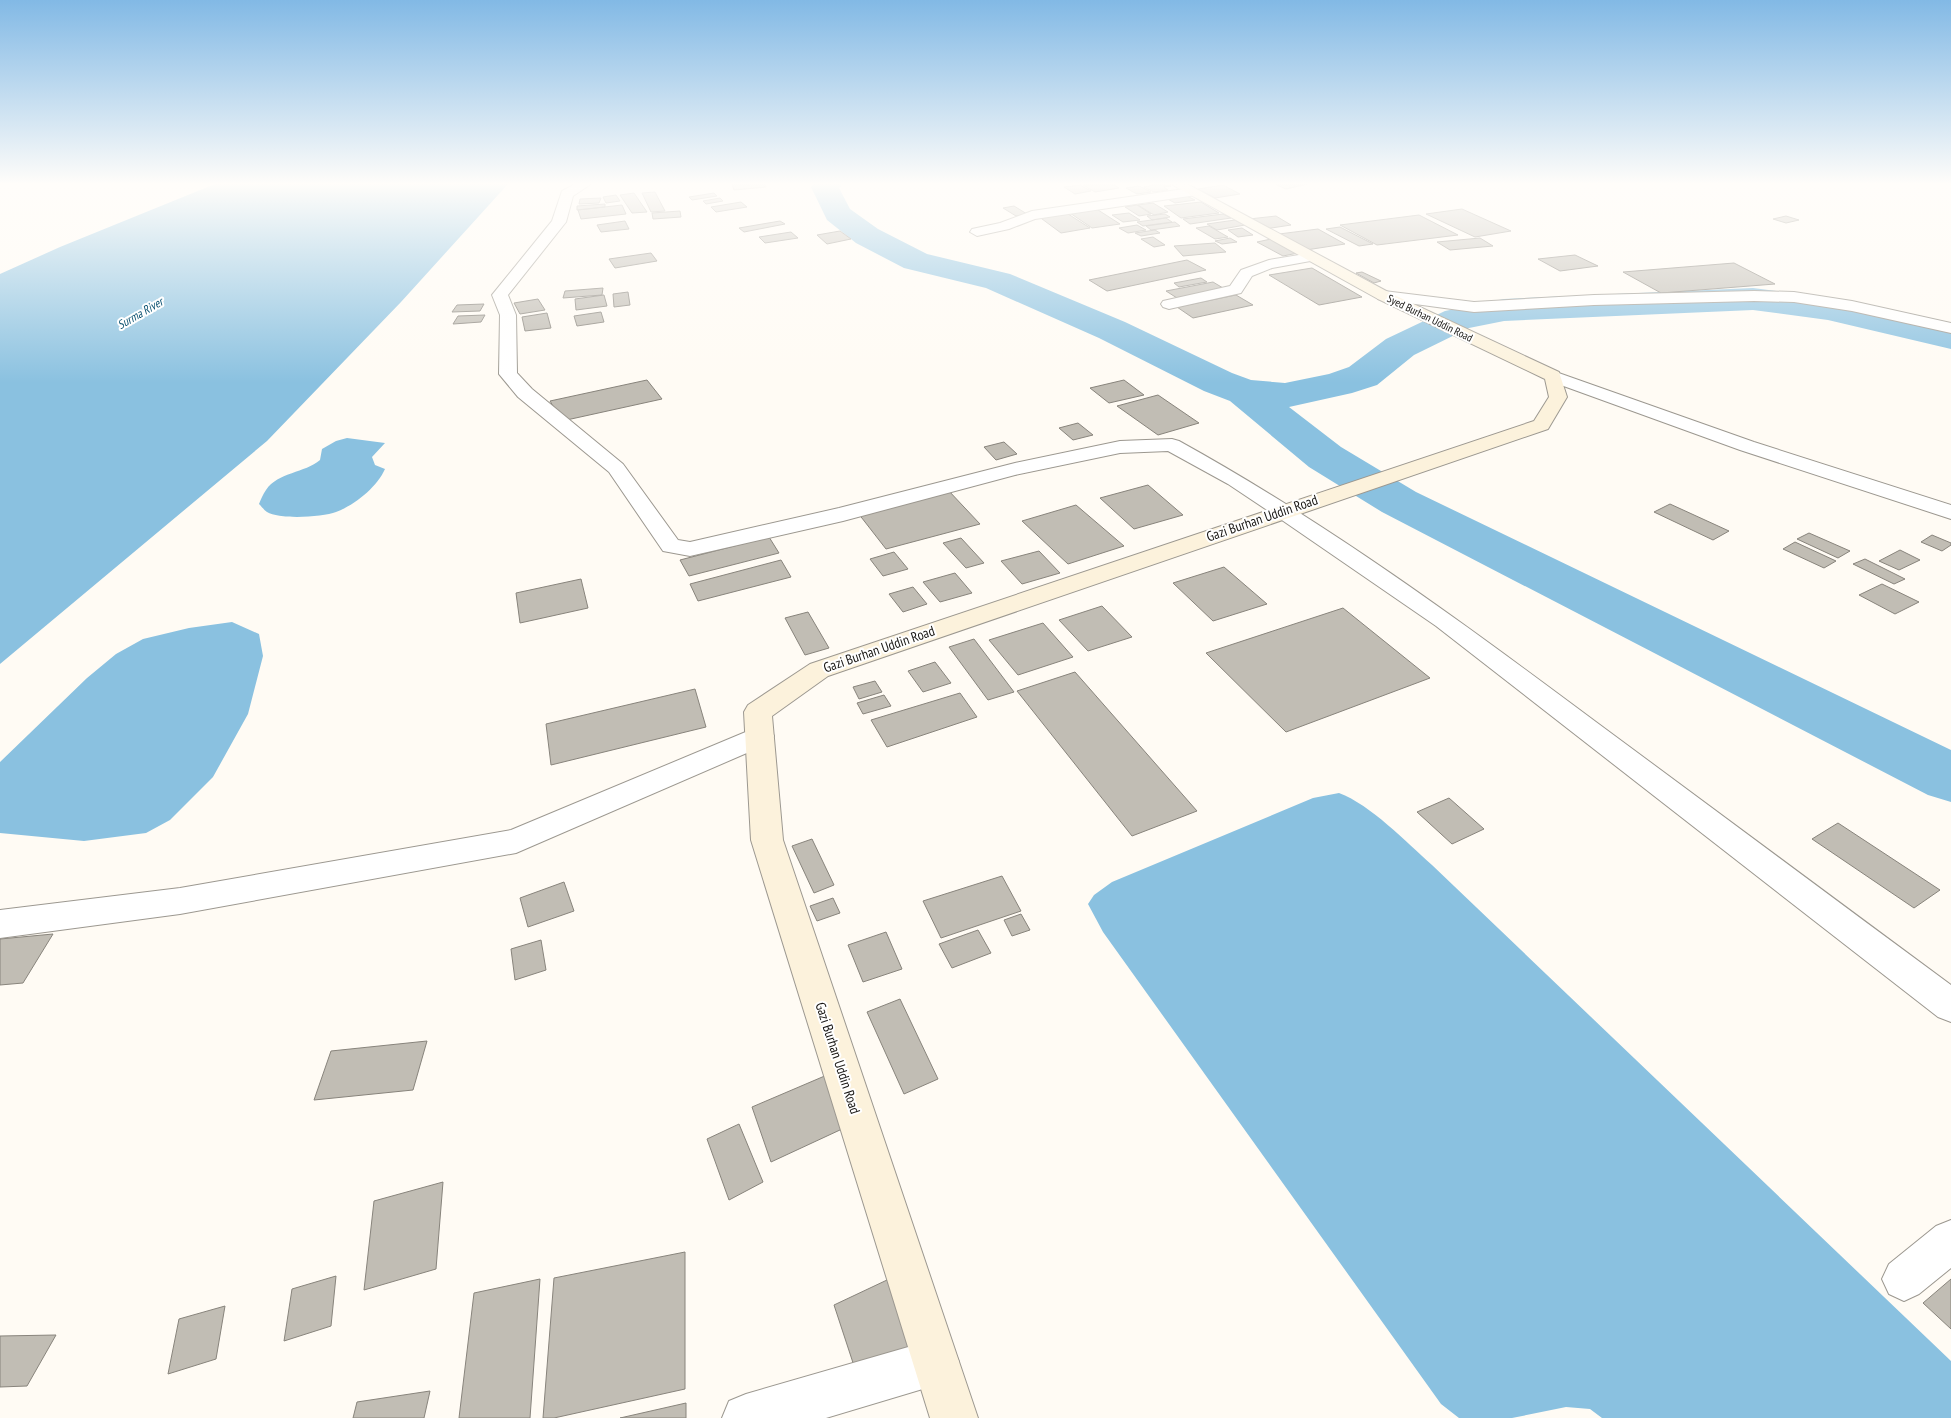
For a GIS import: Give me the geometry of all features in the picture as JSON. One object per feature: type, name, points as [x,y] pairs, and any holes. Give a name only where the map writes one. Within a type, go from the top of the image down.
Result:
[{"type":"street","points":[[536,250],[500,295],[508,315],[508,374],[524,393],[616,468],[671,546],[690,549],[843,514],[952,484],[1120,447],[1172,445],[1235,480],[1299,506],[1445,621],[1951,1006]]},
{"type":"street","name":"Syed Burhan Uddin Road","points":[[1298,250],[1389,299],[1553,376]]},
{"type":"street","points":[[1169,304],[1235,290],[1246,273],[1268,264],[1311,257]]},
{"type":"street","points":[[1389,299],[1474,307],[1594,300],[1754,296],[1794,297],[1852,306],[1951,328]]},
{"type":"street","points":[[1553,376],[1746,446],[1951,512]]},
{"type":"street","name":"Gazi Burhan Uddin Road","points":[[954,1418],[767,840],[758,712],[819,670],[1541,425],[1558,397],[1553,376]]},
{"type":"street","points":[[0,924],[180,901],[516,841],[760,736]]},
{"type":"street","points":[[1904,1279],[1951,1241]]},
{"type":"street","points":[[746,1418],[936,1362]]},
{"type":"water","name":"Surma River","points":[[53,250],[448,250],[401,302],[267,441],[0,664],[0,274]]},
{"type":"water","points":[[347,438],[385,443],[372,457],[375,465],[385,469],[371,489],[358,500],[336,512],[302,517],[273,515],[259,504],[271,484],[284,476],[314,464],[320,460],[322,449],[336,441]]},
{"type":"water","points":[[232,622],[259,634],[263,656],[248,714],[213,777],[170,820],[146,833],[84,841],[0,833],[0,762],[87,678],[116,654],[143,639],[189,628]]},
{"type":"water","points":[[1339,793],[1363,806],[1400,835],[1951,1361],[1951,1418],[1602,1418],[1590,1409],[1566,1407],[1512,1418],[1459,1418],[1441,1404],[1103,932],[1088,904],[1094,895],[1112,882],[1313,798]]},
{"type":"building","points":[[1178,250],[1224,250],[1226,252],[1183,256]]},
{"type":"building","points":[[1272,250],[1293,250],[1298,253],[1283,256]]},
{"type":"building","points":[[651,253],[657,261],[615,268],[609,259]]},
{"type":"building","points":[[1575,255],[1598,266],[1560,271],[1538,259]]},
{"type":"building","points":[[1187,260],[1206,270],[1107,291],[1089,280]]},
{"type":"building","points":[[1734,263],[1775,284],[1661,293],[1623,272]]},
{"type":"building","points":[[1312,268],[1362,297],[1319,305],[1269,275]]},
{"type":"building","points":[[1362,272],[1381,281],[1374,283],[1356,273]]},
{"type":"building","points":[[1201,278],[1207,282],[1179,287],[1174,283]]},
{"type":"building","points":[[1213,282],[1223,288],[1177,298],[1166,291]]},
{"type":"building","points":[[603,288],[602,295],[563,298],[565,291]]},
{"type":"building","points":[[628,292],[630,305],[614,307],[613,294]]},
{"type":"building","points":[[604,295],[607,306],[576,310],[575,299]]},
{"type":"building","points":[[1236,295],[1253,305],[1193,318],[1177,307]]},
{"type":"building","points":[[538,299],[545,310],[520,314],[514,303]]},
{"type":"building","points":[[484,304],[480,311],[452,312],[457,305]]},
{"type":"building","points":[[601,312],[604,322],[577,326],[574,316]]},
{"type":"building","points":[[547,313],[551,328],[525,331],[522,317]]},
{"type":"building","points":[[485,315],[481,322],[453,324],[458,316]]},
{"type":"building","points":[[647,380],[662,399],[562,421],[550,401]]},
{"type":"building","points":[[1124,380],[1144,395],[1109,403],[1090,388]]},
{"type":"building","points":[[1158,395],[1199,423],[1158,435],[1117,406]]},
{"type":"building","points":[[1078,423],[1093,435],[1073,440],[1059,428]]},
{"type":"building","points":[[1004,442],[1017,454],[996,460],[984,447]]},
{"type":"building","points":[[1148,485],[1183,515],[1134,529],[1100,498]]},
{"type":"building","points":[[948,490],[980,524],[886,549],[858,513]]},
{"type":"building","points":[[1670,504],[1729,531],[1713,540],[1654,512]]},
{"type":"building","points":[[1076,505],[1124,546],[1068,564],[1022,521]]},
{"type":"building","points":[[1809,533],[1850,551],[1838,558],[1797,539]]},
{"type":"building","points":[[1932,535],[1951,543],[1951,545],[1942,551],[1921,542]]},
{"type":"building","points":[[769,537],[779,553],[689,576],[680,560]]},
{"type":"building","points":[[961,538],[984,563],[966,568],[943,543]]},
{"type":"building","points":[[1795,542],[1836,561],[1824,568],[1783,549]]},
{"type":"building","points":[[1900,550],[1920,560],[1899,570],[1879,561]]},
{"type":"building","points":[[1039,551],[1060,573],[1022,584],[1001,561]]},
{"type":"building","points":[[894,552],[908,569],[883,576],[870,559]]},
{"type":"building","points":[[1865,559],[1905,579],[1894,584],[1853,564]]},
{"type":"building","points":[[781,560],[791,577],[698,601],[690,584]]},
{"type":"building","points":[[1224,567],[1267,604],[1213,621],[1173,583]]},
{"type":"building","points":[[955,573],[972,593],[940,602],[923,582]]},
{"type":"building","points":[[581,579],[588,608],[520,623],[516,593]]},
{"type":"building","points":[[1882,584],[1919,602],[1895,614],[1859,595]]},
{"type":"building","points":[[913,587],[927,604],[903,612],[889,594]]},
{"type":"building","points":[[1102,606],[1132,637],[1088,651],[1059,620]]},
{"type":"building","points":[[1343,608],[1430,678],[1286,732],[1206,653]]},
{"type":"building","points":[[808,612],[829,648],[805,655],[785,618]]},
{"type":"building","points":[[1043,623],[1073,657],[1018,675],[989,640]]},
{"type":"building","points":[[974,639],[1014,692],[988,700],[949,647]]},
{"type":"building","points":[[935,662],[951,683],[923,692],[908,671]]},
{"type":"building","points":[[1075,672],[1197,811],[1132,836],[1017,691]]},
{"type":"building","points":[[875,681],[882,692],[859,699],[853,687]]},
{"type":"building","points":[[695,689],[706,727],[551,765],[546,724]]},
{"type":"building","points":[[960,693],[977,717],[887,747],[871,720]]},
{"type":"building","points":[[884,695],[891,706],[863,714],[857,703]]},
{"type":"building","points":[[1449,798],[1484,829],[1452,844],[1417,812]]},
{"type":"building","points":[[1838,823],[1940,890],[1914,908],[1812,839]]},
{"type":"building","points":[[812,839],[834,885],[814,893],[792,846]]},
{"type":"building","points":[[1002,876],[1021,911],[941,938],[923,901]]},
{"type":"building","points":[[564,882],[574,911],[528,927],[520,898]]},
{"type":"building","points":[[833,898],[840,913],[817,921],[810,906]]},
{"type":"building","points":[[1021,914],[1030,930],[1012,936],[1004,920]]},
{"type":"building","points":[[978,930],[991,953],[952,968],[939,944]]},
{"type":"building","points":[[886,932],[902,969],[863,982],[848,945]]},
{"type":"building","points":[[53,934],[23,983],[0,985],[0,939]]},
{"type":"building","points":[[541,940],[546,970],[515,980],[511,949]]},
{"type":"building","points":[[900,999],[938,1079],[904,1094],[867,1012]]},
{"type":"building","points":[[427,1041],[413,1090],[314,1100],[331,1051]]},
{"type":"building","points":[[834,1072],[855,1123],[771,1162],[752,1107]]},
{"type":"building","points":[[739,1124],[763,1182],[729,1200],[707,1139]]},
{"type":"building","points":[[443,1182],[436,1269],[364,1290],[374,1201]]},
{"type":"building","points":[[685,1252],[685,1389],[554,1418],[543,1418],[554,1278]]},
{"type":"building","points":[[336,1276],[331,1326],[284,1341],[292,1289]]},
{"type":"building","points":[[540,1279],[530,1418],[459,1418],[474,1293]]},
{"type":"building","points":[[1951,1279],[1951,1329],[1923,1303]]},
{"type":"building","points":[[887,1280],[913,1351],[858,1378],[834,1305]]},
{"type":"building","points":[[225,1306],[216,1359],[168,1374],[179,1319]]},
{"type":"building","points":[[56,1335],[27,1386],[0,1387],[0,1336]]},
{"type":"building","points":[[430,1391],[424,1418],[353,1418],[357,1402]]},
{"type":"building","points":[[686,1403],[686,1418],[620,1418]]},
{"type":"waterway","points":[[895,250],[916,261],[998,281],[1112,330],[1218,382],[1245,392]]},
{"type":"waterway","points":[[1245,392],[1285,395],[1338,384],[1363,376],[1400,347],[1458,319],[1504,310],[1753,299],[1828,309],[1951,338]]},
{"type":"waterway","points":[[1245,392],[1325,457],[1399,502],[1951,778]]}]
